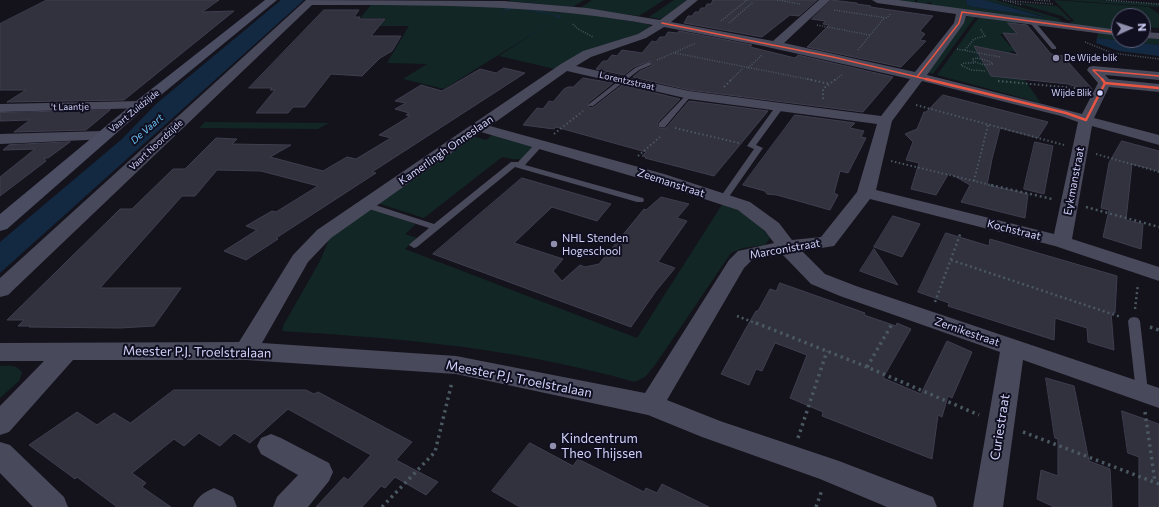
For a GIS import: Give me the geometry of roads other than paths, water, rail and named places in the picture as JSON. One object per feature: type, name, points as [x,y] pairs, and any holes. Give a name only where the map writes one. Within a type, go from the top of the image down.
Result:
[{"type":"main road","name":"Vaart Zuidzijde","points":[[0,225],[140,105],[272,0]]},
{"type":"street","name":"Kamerlingh Onneslaan","points":[[246,351],[300,260],[324,234],[565,67],[587,54],[642,36],[692,0]]},
{"type":"street","points":[[877,0],[1033,23],[1111,32]]},
{"type":"street","points":[[311,1],[501,2],[575,10],[662,23],[774,45],[917,77],[1066,113],[1159,140]]},
{"type":"street","name":"Vaart Noordzijde","points":[[0,290],[311,1]]},
{"type":"street","points":[[774,45],[820,5]]},
{"type":"street","name":"Marconistraat","points":[[651,405],[736,265],[745,255],[787,247],[827,242],[866,193],[885,121],[956,26],[962,12]]},
{"type":"street","name":"Lorentzstraat","points":[[565,67],[712,99],[885,121]]},
{"type":"street","points":[[1159,76],[1092,70],[1103,87],[1159,88]]},
{"type":"street","name":"Eykmanstraat","points":[[1062,242],[1086,120],[1103,87]]},
{"type":"street","name":"'t Laantje","points":[[0,108],[140,105]]},
{"type":"street","name":"Zeemanstraat","points":[[478,127],[625,168],[744,206],[772,227],[787,247]]},
{"type":"street","points":[[0,140],[103,136]]},
{"type":"street","name":"Kochstraat","points":[[866,193],[1062,242],[1159,274]]},
{"type":"street","name":"Zernikestraat","points":[[787,247],[818,279],[848,292],[1150,395]]},
{"type":"street","name":"Curiestraat","points":[[988,507],[1013,348]]},
{"type":"street","name":"Meester P.J. Troelstralaan","points":[[0,352],[246,351],[456,364],[651,405],[922,507]]},
{"type":"street","points":[[0,424],[67,352]]},
{"type":"street","points":[[271,446],[319,472],[294,504],[288,507]]},
{"type":"street","points":[[0,454],[53,507]]},
{"type":"street","points":[[208,507],[214,502],[222,507]]},
{"type":"lane","points":[[1033,23],[1054,48]]},
{"type":"lane","points":[[591,105],[637,69],[649,64]]},
{"type":"lane","points":[[662,125],[689,95]]},
{"type":"lane","points":[[723,199],[759,148],[751,146],[779,108]]},
{"type":"lane","points":[[519,166],[540,144]]},
{"type":"lane","points":[[414,245],[514,164],[640,200]]},
{"type":"lane","points":[[366,205],[435,227]]},
{"type":"lane","points":[[1134,321],[1150,395]]},
{"type":"water","name":"De Vaart","points":[[281,0],[304,0],[0,273],[0,242],[122,139],[156,104]]},
{"type":"water","points":[[966,0],[985,0],[1047,18],[974,7],[967,5]]},
{"type":"water","points":[[508,8],[519,9],[500,12]]},
{"type":"water","points":[[522,9],[562,16],[469,73],[558,18],[555,15]]},
{"type":"water","points":[[1097,38],[1111,40],[1111,48],[1151,48],[1151,44],[1159,45],[1159,56],[1119,51],[1096,43]]},
{"type":"place","name":"De Wijde blik","points":[[1056,58]]},
{"type":"place","name":"Wijde Blik","points":[[1100,93]]},
{"type":"place","name":"NHL Stenden Hogeschool","points":[[554,244]]},
{"type":"place","name":"Kindcentrum Theo Thijssen","points":[[553,446]]}]
